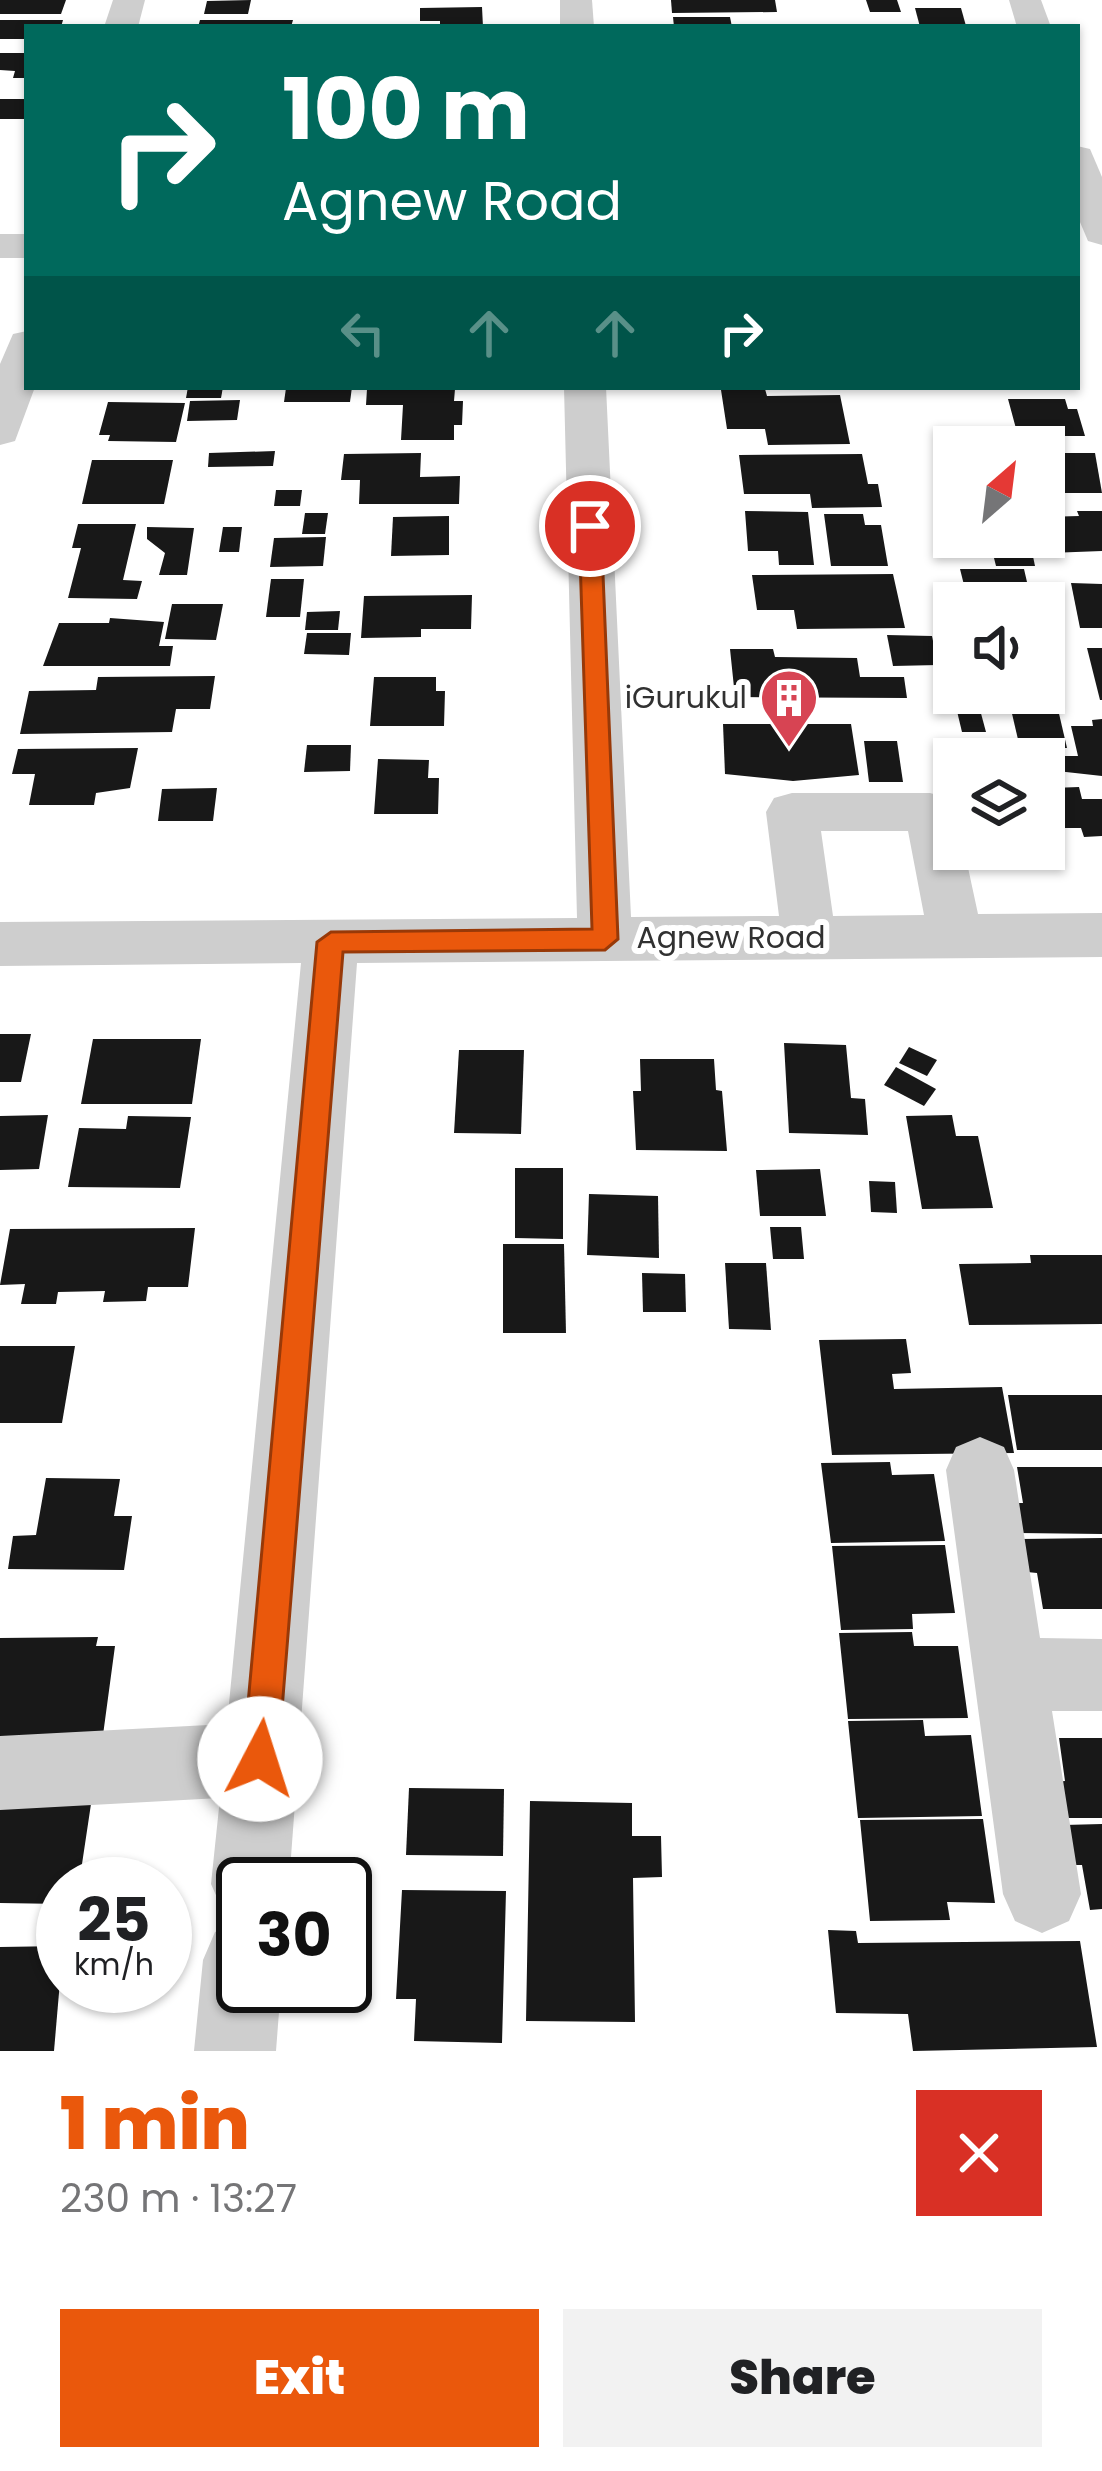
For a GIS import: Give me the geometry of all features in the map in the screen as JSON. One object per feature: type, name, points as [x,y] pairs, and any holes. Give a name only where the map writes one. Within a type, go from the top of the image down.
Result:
[{"type":"street","points":[[1080,166],[1102,233]]},
{"type":"street","points":[[0,432],[24,354]]},
{"type":"street","points":[[585,390],[605,939]]},
{"type":"street","points":[[809,938],[792,812],[930,812],[956,937]]},
{"type":"street","name":"Agnew Road","points":[[0,944],[1102,934]]},
{"type":"street","points":[[252,1857],[331,942]]},
{"type":"street","points":[[980,1470],[1042,1894]]},
{"type":"street","points":[[1012,1674],[1102,1675]]},
{"type":"street","points":[[0,1773],[260,1759]]},
{"type":"street","points":[[235,2051],[238,2013]]},
{"type":"building","points":[[0,0],[66,0],[61,14],[0,14]]},
{"type":"building","points":[[251,0],[248,14],[204,14],[207,1]]},
{"type":"building","points":[[671,0],[775,0],[777,12],[672,13]]},
{"type":"building","points":[[866,0],[897,0],[901,12],[870,12]]},
{"type":"building","points":[[482,7],[483,24],[420,21],[420,8]]},
{"type":"building","points":[[915,8],[961,8],[965,24],[919,24]]},
{"type":"building","points":[[673,17],[730,17],[731,24],[674,24]]},
{"type":"building","points":[[0,20],[63,20],[62,24],[24,24],[24,39],[0,39]]},
{"type":"building","points":[[200,20],[293,20],[292,24],[199,24]]},
{"type":"building","points":[[0,53],[24,53],[24,78],[13,78],[15,71],[0,70]]},
{"type":"building","points":[[0,99],[24,99],[24,119],[0,119]]},
{"type":"building","points":[[187,390],[222,390],[221,398],[186,398]]},
{"type":"building","points":[[286,390],[352,390],[350,402],[284,402]]},
{"type":"building","points":[[367,390],[455,390],[454,401],[463,401],[462,425],[454,425],[454,440],[401,440],[403,405],[366,405]]},
{"type":"building","points":[[721,390],[765,390],[767,396],[840,395],[850,444],[768,445],[765,429],[727,429]]},
{"type":"building","points":[[1008,399],[1065,399],[1068,409],[1077,409],[1085,436],[1065,436],[1065,426],[1015,426]]},
{"type":"building","points":[[240,400],[237,420],[187,421],[190,401]]},
{"type":"building","points":[[108,402],[185,403],[176,442],[108,441],[110,435],[99,435]]},
{"type":"building","points":[[275,451],[273,466],[208,467],[209,453]]},
{"type":"building","points":[[421,453],[420,477],[460,476],[459,504],[359,504],[360,480],[341,480],[344,454]]},
{"type":"building","points":[[1065,453],[1095,453],[1102,493],[1065,493]]},
{"type":"building","points":[[862,454],[868,484],[878,484],[882,507],[812,508],[810,494],[744,494],[739,455]]},
{"type":"building","points":[[92,460],[173,460],[164,504],[82,504]]},
{"type":"building","points":[[276,490],[302,490],[300,506],[274,506]]},
{"type":"building","points":[[745,511],[808,512],[814,565],[779,565],[778,551],[748,551]]},
{"type":"building","points":[[1077,511],[1102,511],[1102,551],[1065,552],[1065,516],[1079,516]]},
{"type":"building","points":[[305,513],[328,513],[325,534],[302,534]]},
{"type":"building","points":[[824,514],[863,514],[865,525],[881,525],[888,566],[831,566]]},
{"type":"building","points":[[449,516],[449,555],[391,556],[393,517]]},
{"type":"building","points":[[78,524],[136,524],[123,580],[142,581],[137,599],[68,598],[81,548],[72,548]]},
{"type":"building","points":[[147,527],[194,528],[187,575],[159,575],[165,553],[147,539]]},
{"type":"building","points":[[223,527],[242,527],[239,552],[219,552]]},
{"type":"building","points":[[326,537],[323,566],[270,567],[274,538]]},
{"type":"building","points":[[994,558],[1033,558],[1035,566],[996,566]]},
{"type":"building","points":[[960,569],[1024,569],[1027,582],[963,582]]},
{"type":"building","points":[[893,574],[905,628],[797,629],[794,610],[757,610],[752,575]]},
{"type":"building","points":[[271,579],[304,579],[300,617],[266,617]]},
{"type":"building","points":[[1071,583],[1102,584],[1102,628],[1080,628]]},
{"type":"building","points":[[472,595],[471,629],[421,629],[421,637],[361,638],[364,596]]},
{"type":"building","points":[[172,604],[223,604],[216,640],[165,639]]},
{"type":"building","points":[[340,611],[338,630],[305,630],[307,612]]},
{"type":"building","points":[[110,618],[164,622],[159,646],[173,646],[170,666],[43,666],[59,623],[109,623]]},
{"type":"building","points":[[307,633],[351,633],[349,655],[304,654]]},
{"type":"building","points":[[887,635],[932,636],[933,665],[893,666]]},
{"type":"building","points":[[1087,648],[1102,648],[1102,700],[1100,700]]},
{"type":"building","points":[[730,649],[773,649],[775,657],[857,658],[860,677],[904,677],[907,698],[735,697]]},
{"type":"building","points":[[215,676],[210,709],[176,709],[172,732],[20,734],[29,691],[96,690],[98,677]]},
{"type":"building","points":[[374,677],[436,677],[436,691],[445,691],[444,726],[370,726]]},
{"type":"building","points":[[958,714],[981,714],[986,732],[962,732]]},
{"type":"building","points":[[1012,714],[1059,714],[1065,738],[1018,738]]},
{"type":"building","points":[[1102,719],[1102,776],[1065,772],[1065,756],[1078,756],[1071,726],[1093,726],[1092,720]]},
{"type":"building","name":"iGurukul","points":[[723,724],[851,724],[859,775],[793,781],[725,774]]},
{"type":"building","points":[[864,741],[897,741],[903,782],[869,782]]},
{"type":"building","points":[[307,745],[351,745],[350,771],[304,772]]},
{"type":"building","points":[[138,748],[130,788],[96,793],[94,805],[29,805],[35,774],[12,774],[18,749]]},
{"type":"building","points":[[378,759],[429,760],[428,778],[439,778],[438,814],[374,814]]},
{"type":"building","points":[[1079,787],[1082,799],[1102,799],[1102,836],[1084,837],[1081,828],[1065,828],[1065,788]]},
{"type":"building","points":[[217,788],[213,821],[158,821],[162,789]]},
{"type":"building","points":[[0,1034],[31,1034],[21,1082],[0,1082]]},
{"type":"building","points":[[93,1039],[201,1039],[192,1104],[81,1104]]},
{"type":"building","points":[[784,1043],[846,1045],[851,1098],[865,1099],[868,1135],[789,1133]]},
{"type":"building","points":[[909,1047],[937,1060],[927,1076],[899,1063]]},
{"type":"building","points":[[459,1050],[524,1050],[521,1134],[454,1133]]},
{"type":"building","points":[[640,1059],[714,1059],[727,1151],[636,1150],[633,1091],[641,1091]]},
{"type":"building","points":[[896,1067],[936,1089],[924,1106],[884,1085]]},
{"type":"building","points":[[48,1115],[39,1169],[0,1170],[0,1116]]},
{"type":"building","points":[[952,1115],[956,1136],[978,1136],[993,1208],[922,1209],[906,1116]]},
{"type":"building","points":[[128,1116],[191,1117],[180,1188],[68,1187],[79,1128],[126,1129]]},
{"type":"building","points":[[515,1168],[563,1168],[563,1239],[515,1238]]},
{"type":"building","points":[[820,1169],[826,1216],[760,1216],[756,1170]]},
{"type":"building","points":[[869,1181],[895,1182],[897,1213],[871,1212]]},
{"type":"building","points":[[589,1194],[658,1196],[659,1258],[587,1255]]},
{"type":"building","points":[[770,1227],[801,1227],[804,1259],[773,1259]]},
{"type":"building","points":[[195,1228],[188,1287],[148,1287],[146,1301],[103,1302],[105,1291],[58,1292],[56,1304],[21,1304],[25,1284],[0,1285],[10,1229]]},
{"type":"building","points":[[503,1244],[564,1244],[566,1333],[503,1333]]},
{"type":"building","points":[[1030,1255],[1102,1255],[1102,1324],[969,1325],[959,1264],[1031,1263]]},
{"type":"building","points":[[725,1263],[766,1263],[771,1330],[729,1329]]},
{"type":"building","points":[[642,1273],[685,1274],[686,1312],[643,1312]]},
{"type":"building","points":[[906,1339],[911,1373],[892,1374],[894,1389],[1002,1387],[1014,1453],[832,1455],[819,1340]]},
{"type":"building","points":[[0,1346],[75,1346],[62,1423],[0,1423]]},
{"type":"building","points":[[1008,1395],[1102,1395],[1102,1450],[1017,1450]]},
{"type":"building","points":[[890,1462],[892,1475],[934,1474],[945,1541],[831,1543],[821,1463]]},
{"type":"building","points":[[1017,1467],[1102,1467],[1102,1534],[1019,1533],[1014,1503],[1023,1503]]},
{"type":"building","points":[[46,1478],[120,1479],[114,1516],[132,1516],[124,1570],[8,1569],[13,1536],[36,1535]]},
{"type":"building","points":[[1102,1538],[1102,1609],[1043,1609],[1037,1573],[1027,1572],[1021,1539]]},
{"type":"building","points":[[945,1545],[955,1613],[912,1614],[913,1629],[841,1630],[832,1546]]},
{"type":"building","points":[[912,1632],[914,1646],[958,1646],[968,1718],[848,1719],[839,1633]]},
{"type":"building","points":[[98,1637],[96,1646],[115,1646],[103,1735],[0,1745],[0,1638]]},
{"type":"building","points":[[923,1720],[925,1736],[971,1735],[982,1816],[858,1818],[848,1721]]},
{"type":"building","points":[[1059,1738],[1102,1738],[1102,1818],[1061,1818],[1055,1782],[1065,1781]]},
{"type":"building","points":[[409,1788],[504,1789],[503,1856],[406,1855]]},
{"type":"building","points":[[530,1801],[632,1803],[632,1836],[661,1836],[662,1877],[633,1878],[635,2022],[526,2021]]},
{"type":"building","points":[[0,1803],[91,1804],[83,1857],[36,1857],[36,1904],[0,1903]]},
{"type":"building","points":[[983,1819],[995,1903],[947,1902],[950,1920],[870,1921],[860,1820]]},
{"type":"building","points":[[1102,1824],[1102,1909],[1090,1910],[1082,1865],[1072,1865],[1064,1825]]},
{"type":"building","points":[[402,1890],[506,1891],[502,2043],[414,2041],[416,1999],[396,1999]]},
{"type":"building","points":[[828,1930],[856,1931],[858,1943],[1080,1941],[1097,2047],[913,2051],[908,2014],[836,2013]]},
{"type":"building","points":[[36,1946],[36,2013],[57,2013],[54,2051],[0,2051],[0,1947]]},
{"type":"place","name":"iGurukul","points":[[789,749]]},
{"type":"route","points":[[260,1759],[331,942],[605,939],[590,526]]}]
